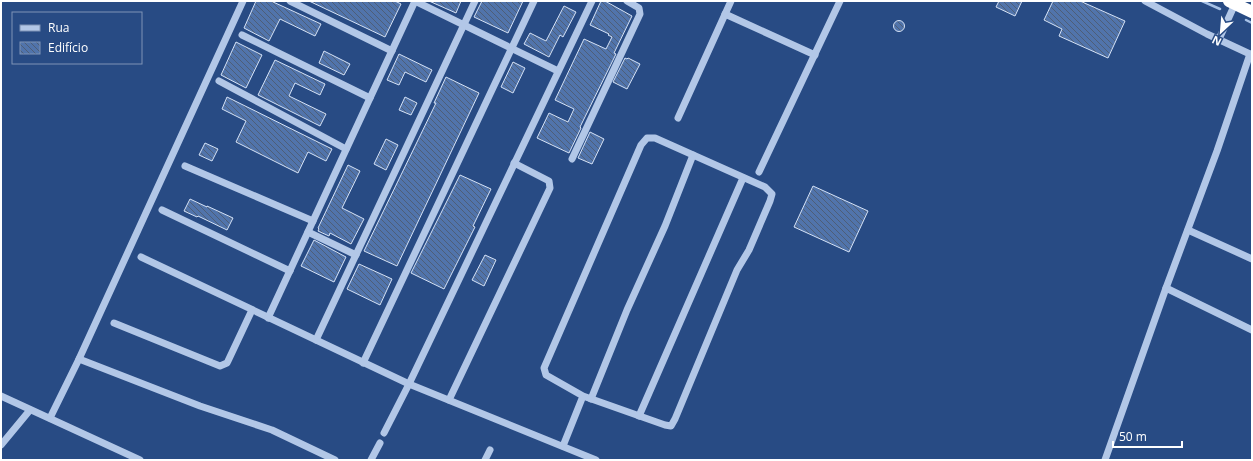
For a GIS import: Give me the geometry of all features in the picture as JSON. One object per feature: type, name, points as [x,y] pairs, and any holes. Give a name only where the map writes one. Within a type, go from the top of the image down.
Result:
[{"type":"highway","points":[[1232,2],[1252,12]]},
{"type":"street","points":[[50,418],[79,359],[243,1]]},
{"type":"street","points":[[290,1],[392,51]]},
{"type":"street","points":[[268,318],[415,1],[558,71]]},
{"type":"street","points":[[316,340],[475,1]]},
{"type":"street","points":[[363,363],[534,1]]},
{"type":"street","points":[[384,433],[409,384],[592,1]]},
{"type":"street","points":[[572,159],[640,14],[639,8],[627,1]]},
{"type":"street","points":[[678,118],[732,1]]},
{"type":"street","points":[[759,172],[840,1]]},
{"type":"street","points":[[1105,460],[1251,55],[1145,1]]},
{"type":"street","points":[[1219,40],[1232,2]]},
{"type":"street","points":[[725,14],[815,54]]},
{"type":"street","points":[[242,35],[370,98]]},
{"type":"street","points":[[220,81],[346,149]]},
{"type":"street","points":[[647,138],[655,138],[743,178],[765,187],[772,194],[770,201],[749,250],[737,270],[671,426],[665,426],[583,396],[546,375],[544,368],[641,145],[647,138]]},
{"type":"street","points":[[591,399],[627,310],[665,226],[693,155]]},
{"type":"street","points":[[449,400],[550,188],[549,181],[514,163]]},
{"type":"street","points":[[185,166],[313,221]]},
{"type":"street","points":[[639,416],[743,178]]},
{"type":"street","points":[[162,210],[290,271]]},
{"type":"street","points":[[1188,230],[1252,259]]},
{"type":"street","points":[[308,232],[356,254]]},
{"type":"street","points":[[141,257],[409,384],[596,460]]},
{"type":"street","points":[[1166,288],[1252,330]]},
{"type":"street","points":[[114,323],[220,366],[227,363],[252,310]]},
{"type":"street","points":[[79,359],[200,406],[272,430],[335,460]]},
{"type":"street","points":[[1,396],[50,418],[128,457],[140,460]]},
{"type":"street","points":[[563,446],[583,396]]},
{"type":"street","points":[[1,445],[30,410]]},
{"type":"street","points":[[371,460],[380,443]]},
{"type":"street","points":[[485,460],[490,450]]},
{"type":"building","points":[[256,1],[271,1],[321,24],[315,36],[280,19],[269,41],[244,28]]},
{"type":"building","points":[[309,1],[395,1],[401,4],[385,37]]},
{"type":"building","points":[[429,1],[461,1],[456,13]]},
{"type":"building","points":[[482,1],[523,1],[508,33],[474,17]]},
{"type":"building","points":[[601,1],[605,1],[632,16],[614,53],[616,54],[580,127],[581,128],[569,153],[537,138],[549,113],[568,122],[574,109],[555,100],[584,39],[606,49],[612,37],[590,25]]},
{"type":"building","points":[[999,1],[1022,1],[1015,16],[996,7]]},
{"type":"building","points":[[1053,1],[1080,1],[1125,21],[1108,58],[1059,36],[1062,29],[1044,20]]},
{"type":"building","points":[[564,6],[576,12],[563,37],[560,35],[549,57],[524,44],[530,33],[546,41]]},
{"type":"building","points":[[897,21],[901,21],[903,22],[903,30],[897,31],[894,28],[894,24]]},
{"type":"building","points":[[236,42],[262,55],[246,88],[221,75]]},
{"type":"building","points":[[324,51],[350,64],[344,75],[319,63]]},
{"type":"building","points":[[399,54],[432,70],[426,82],[405,72],[399,85],[387,80]]},
{"type":"building","points":[[625,58],[640,64],[627,89],[613,82]]},
{"type":"building","points":[[275,60],[325,84],[320,95],[295,83],[289,96],[326,114],[320,126],[258,95]]},
{"type":"building","points":[[513,62],[525,68],[513,93],[501,87]]},
{"type":"building","points":[[446,77],[479,93],[397,266],[364,251],[436,103],[434,103]]},
{"type":"building","points":[[227,97],[332,149],[326,161],[308,152],[298,173],[236,142],[246,121],[222,109]]},
{"type":"building","points":[[405,97],[417,103],[411,115],[399,110]]},
{"type":"building","points":[[590,132],[604,139],[592,164],[578,158]]},
{"type":"building","points":[[386,139],[398,145],[386,170],[374,164]]},
{"type":"building","points":[[205,143],[218,149],[212,161],[199,155]]},
{"type":"building","points":[[348,165],[360,171],[342,208],[364,219],[351,244],[330,233],[329,236],[318,231],[318,228]]},
{"type":"building","points":[[460,175],[491,189],[473,226],[475,227],[444,289],[411,273]]},
{"type":"building","points":[[813,186],[868,211],[849,252],[794,227]]},
{"type":"building","points":[[190,199],[233,218],[227,230],[184,211]]},
{"type":"building","points":[[314,240],[346,257],[334,282],[301,266]]},
{"type":"building","points":[[485,255],[496,260],[484,286],[472,280]]},
{"type":"building","points":[[359,264],[392,279],[380,305],[347,289]]},
{"type":"waterway","points":[[1202,1],[1220,9]]},
{"type":"waterway","points":[[1246,20],[1252,23]]}]
